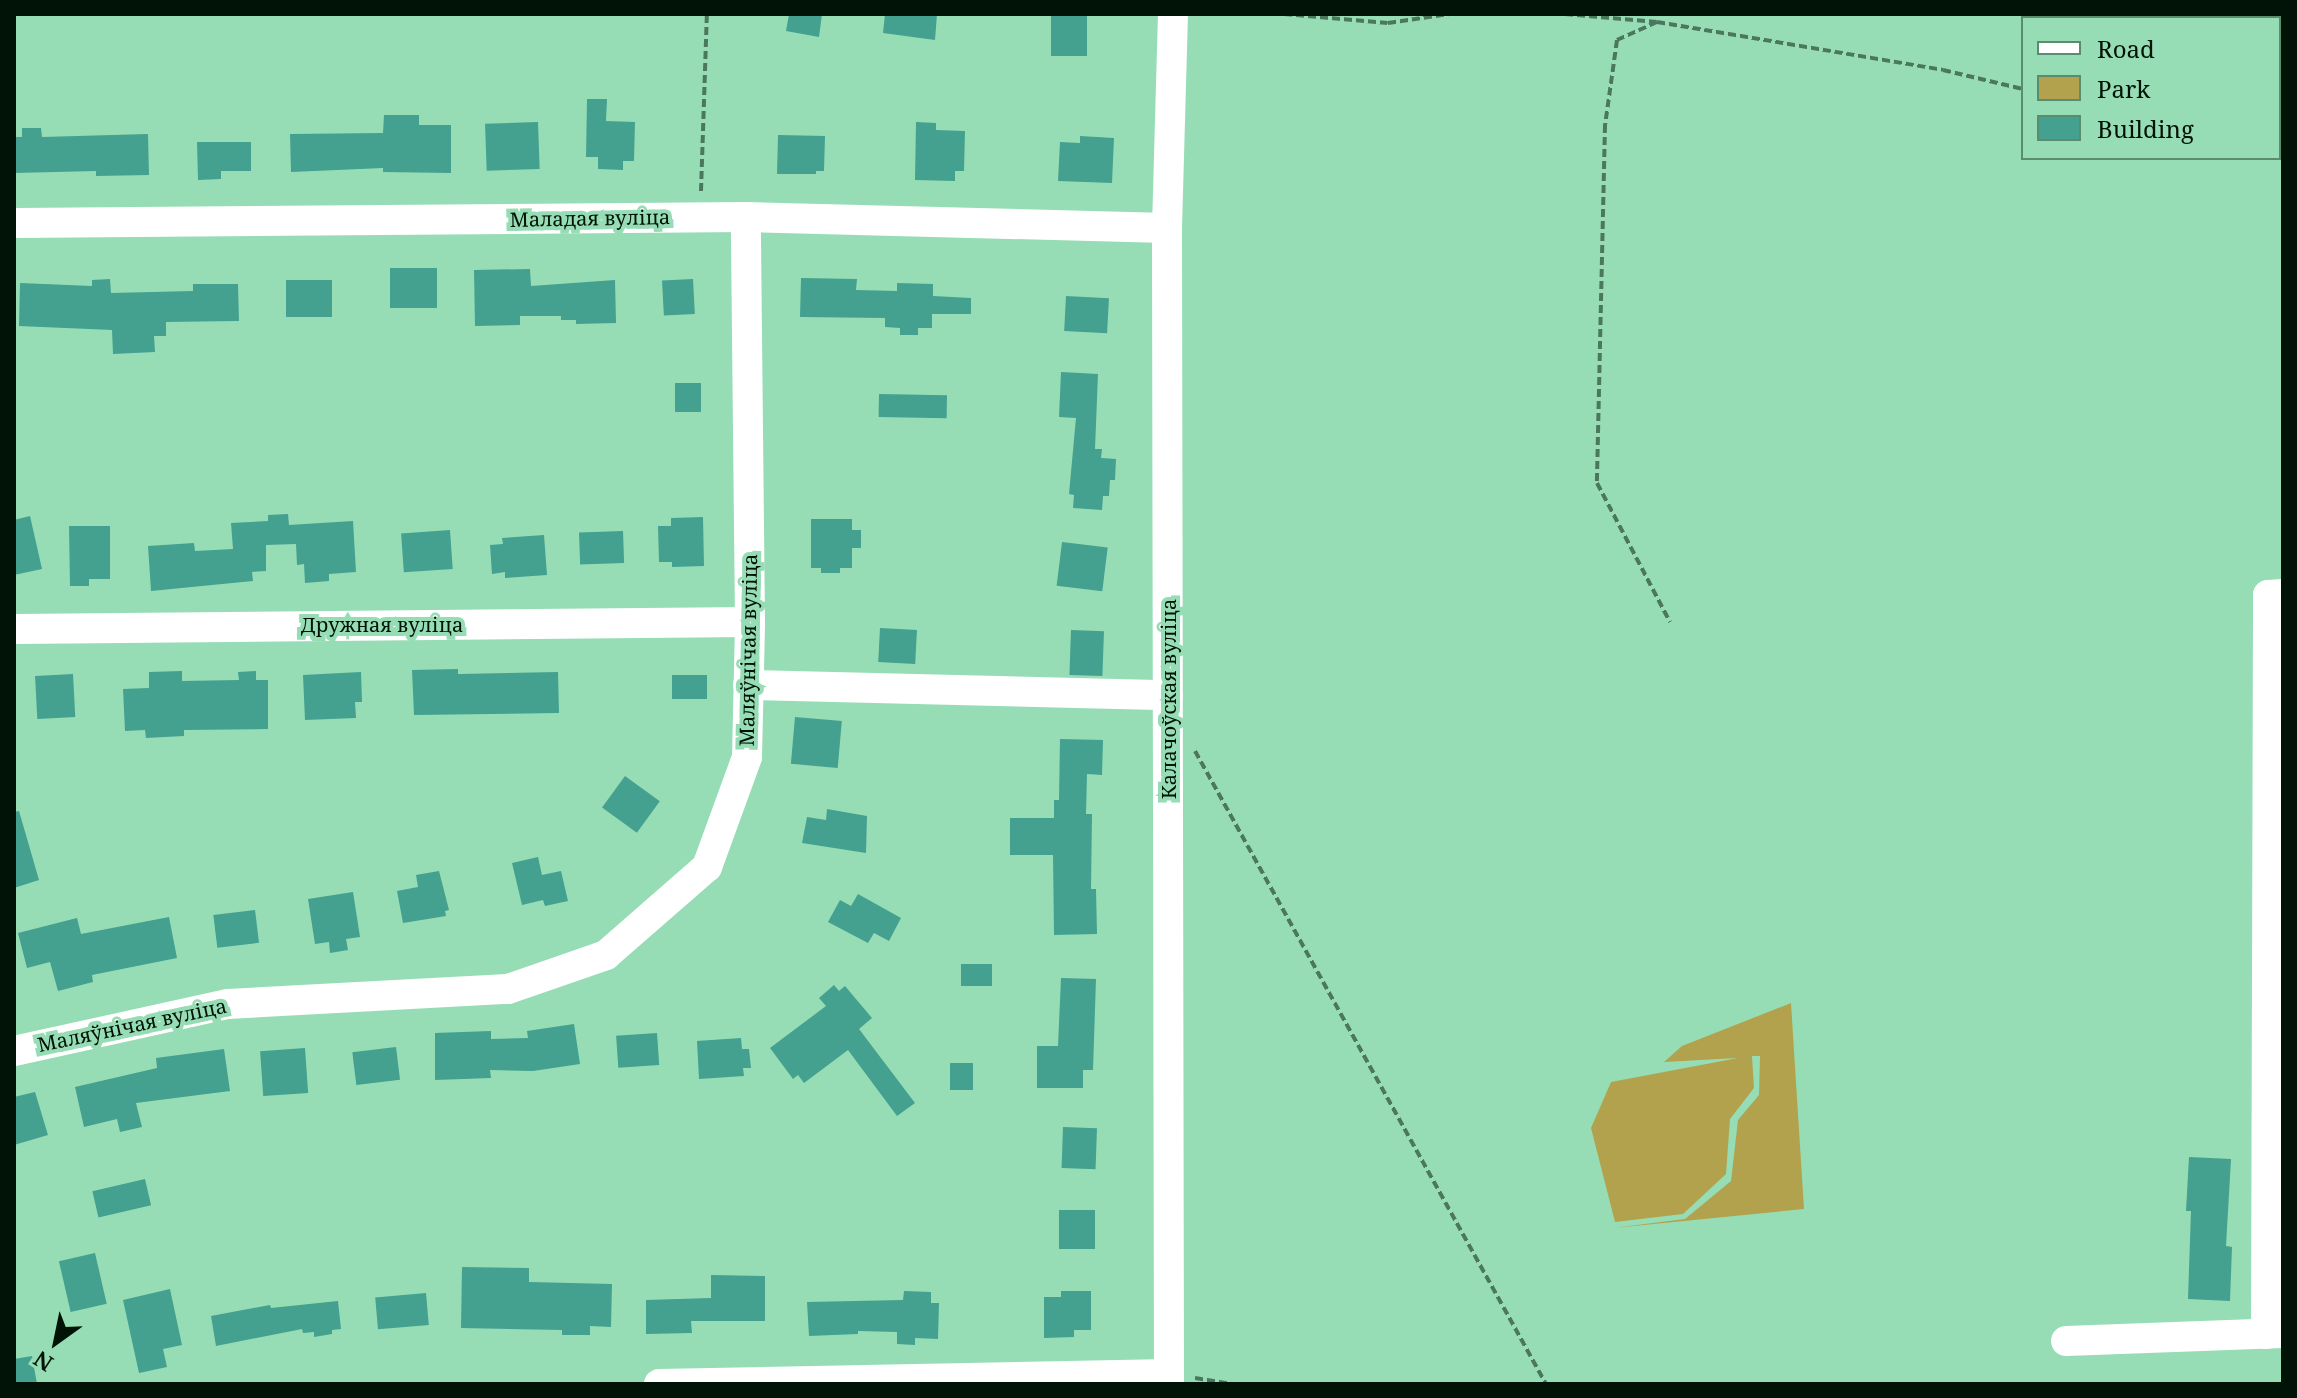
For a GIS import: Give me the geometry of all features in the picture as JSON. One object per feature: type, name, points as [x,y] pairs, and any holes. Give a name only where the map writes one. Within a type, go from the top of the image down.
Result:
[{"type":"street","name":"Калачоўская вуліца","points":[[1169,1379],[1167,228],[1173,14]]},
{"type":"street","name":"Маладая вуліца","points":[[14,223],[746,217],[1167,228]]},
{"type":"street","name":"Маляўнічая вуліца","points":[[14,1051],[228,1004],[508,989],[606,955],[707,867],[747,757],[750,622],[746,217]]},
{"type":"street","points":[[2066,1341],[2274,1334],[2275,594]]},
{"type":"street","name":"Дружная вуліца","points":[[14,629],[750,622]]},
{"type":"street","points":[[748,685],[1168,695]]},
{"type":"street","points":[[659,1384],[1169,1379]]},
{"type":"path","points":[[700,217],[707,14]]},
{"type":"path","points":[[1284,14],[1388,23],[1449,14]]},
{"type":"path","points":[[1565,14],[1657,22],[1943,70],[2021,89]]},
{"type":"path","points":[[1657,22],[1617,40],[1605,125],[1597,483],[1670,622]]},
{"type":"path","points":[[1188,738],[1216,794],[1546,1384]]},
{"type":"path","points":[[1169,1379],[1234,1384]]},
{"type":"green space","points":[[1791,1003],[1804,1209],[1613,1228],[1685,1219],[1731,1181],[1738,1120],[1759,1095],[1760,1056],[1752,1056],[1754,1088],[1730,1119],[1726,1174],[1683,1214],[1615,1222],[1591,1128],[1611,1082],[1738,1058],[1664,1062],[1682,1046]]},
{"type":"building","points":[[789,14],[822,14],[819,37],[786,31]]},
{"type":"building","points":[[885,14],[937,14],[935,40],[883,33]]},
{"type":"building","points":[[1051,16],[1087,16],[1087,56],[1051,56]]},
{"type":"building","points":[[587,99],[607,99],[606,121],[635,122],[634,161],[623,161],[623,170],[598,169],[598,157],[586,157]]},
{"type":"building","points":[[384,115],[419,115],[419,125],[451,125],[451,173],[383,172],[383,168],[291,172],[290,134],[383,133]]},
{"type":"building","points":[[538,122],[540,169],[487,171],[485,124]]},
{"type":"building","points":[[916,122],[936,123],[936,130],[965,131],[964,171],[955,171],[955,181],[915,180]]},
{"type":"building","points":[[22,128],[41,128],[42,137],[148,134],[149,175],[96,176],[96,171],[14,173],[14,137],[22,137]]},
{"type":"building","points":[[778,135],[825,136],[824,171],[816,171],[816,174],[777,174]]},
{"type":"building","points":[[1080,136],[1114,138],[1112,183],[1058,181],[1060,142],[1080,143]]},
{"type":"building","points":[[197,142],[251,142],[251,171],[221,171],[221,179],[198,180]]},
{"type":"building","points":[[390,268],[437,268],[437,308],[390,308]]},
{"type":"building","points":[[530,269],[531,286],[615,280],[616,323],[576,324],[576,320],[561,320],[561,316],[520,316],[520,325],[475,326],[474,270]]},
{"type":"building","points":[[801,278],[857,279],[856,290],[897,291],[897,283],[933,284],[933,296],[971,298],[971,314],[932,314],[932,328],[918,328],[918,335],[900,335],[900,328],[885,327],[885,318],[800,317]]},
{"type":"building","points":[[110,279],[111,293],[193,291],[193,284],[238,284],[239,321],[166,322],[166,336],[154,336],[155,352],[113,354],[112,330],[19,326],[20,283],[92,286],[92,280]]},
{"type":"building","points":[[693,279],[695,314],[664,316],[662,281]]},
{"type":"building","points":[[286,280],[332,280],[332,317],[286,317]]},
{"type":"building","points":[[1066,296],[1109,298],[1107,333],[1064,331]]},
{"type":"building","points":[[1061,372],[1098,374],[1095,449],[1102,449],[1101,458],[1116,459],[1115,480],[1110,480],[1109,496],[1103,496],[1102,510],[1073,508],[1074,495],[1069,494],[1076,418],[1059,417]]},
{"type":"building","points":[[675,383],[701,383],[701,412],[675,412]]},
{"type":"building","points":[[879,394],[947,395],[947,418],[879,417]]},
{"type":"building","points":[[288,514],[289,525],[353,521],[356,572],[329,574],[329,581],[305,583],[304,564],[297,565],[296,544],[266,545],[266,571],[252,572],[253,581],[151,591],[148,546],[194,543],[195,551],[233,549],[231,523],[268,521],[268,515]]},
{"type":"building","points":[[30,516],[42,569],[14,575],[14,520]]},
{"type":"building","points":[[703,517],[704,566],[672,567],[672,562],[659,562],[658,526],[671,526],[671,518]]},
{"type":"building","points":[[811,519],[852,519],[852,530],[861,530],[861,548],[852,548],[852,568],[840,568],[840,573],[821,573],[821,568],[811,568]]},
{"type":"building","points":[[69,526],[110,526],[110,579],[89,579],[89,586],[70,586]]},
{"type":"building","points":[[450,530],[453,569],[404,572],[401,533]]},
{"type":"building","points":[[623,531],[624,563],[580,565],[579,533]]},
{"type":"building","points":[[544,535],[547,575],[505,578],[505,572],[492,574],[490,545],[503,544],[502,538]]},
{"type":"building","points":[[1062,542],[1108,548],[1102,591],[1057,586]]},
{"type":"building","points":[[880,628],[917,630],[915,664],[878,662]]},
{"type":"building","points":[[1071,630],[1104,631],[1102,676],[1069,675]]},
{"type":"building","points":[[458,669],[458,674],[558,672],[559,713],[414,715],[412,670]]},
{"type":"building","points":[[182,671],[182,681],[239,680],[238,672],[256,671],[256,680],[268,680],[268,729],[184,730],[184,736],[146,738],[145,730],[125,731],[123,689],[149,688],[149,672]]},
{"type":"building","points":[[361,672],[362,702],[355,702],[356,718],[305,720],[303,675]]},
{"type":"building","points":[[73,674],[75,717],[37,719],[35,676]]},
{"type":"building","points":[[672,675],[707,675],[707,699],[672,699]]},
{"type":"building","points":[[795,717],[842,721],[838,768],[791,764]]},
{"type":"building","points":[[1060,739],[1103,740],[1102,775],[1087,774],[1086,814],[1092,814],[1091,889],[1096,889],[1097,934],[1054,935],[1053,855],[1010,855],[1010,818],[1054,818],[1054,800],[1059,800]]},
{"type":"building","points":[[625,776],[660,801],[637,833],[602,808]]},
{"type":"building","points":[[827,809],[867,816],[866,853],[802,843],[807,817],[826,820]]},
{"type":"building","points":[[19,811],[39,880],[14,888],[14,812]]},
{"type":"building","points":[[538,857],[542,875],[561,871],[568,901],[545,906],[543,900],[522,905],[512,863]]},
{"type":"building","points":[[439,871],[449,910],[445,911],[446,916],[403,923],[397,891],[418,887],[416,875]]},
{"type":"building","points":[[353,892],[360,937],[346,939],[348,950],[330,953],[329,942],[315,944],[308,899]]},
{"type":"building","points":[[858,894],[901,918],[889,941],[874,933],[868,943],[828,922],[840,900],[851,906]]},
{"type":"building","points":[[255,910],[259,943],[217,948],[213,915]]},
{"type":"building","points":[[169,917],[177,958],[92,975],[93,982],[58,991],[50,962],[27,968],[18,933],[77,918],[81,934]]},
{"type":"building","points":[[961,964],[992,964],[992,986],[961,986]]},
{"type":"building","points":[[1061,978],[1096,979],[1093,1070],[1083,1070],[1083,1088],[1037,1088],[1037,1046],[1058,1046]]},
{"type":"building","points":[[834,985],[839,991],[845,986],[872,1018],[859,1029],[915,1103],[897,1116],[848,1050],[804,1083],[798,1075],[793,1079],[770,1048],[826,1006],[819,998]]},
{"type":"building","points":[[574,1024],[580,1064],[533,1071],[490,1070],[491,1078],[435,1080],[435,1033],[491,1031],[491,1039],[528,1038],[527,1031]]},
{"type":"building","points":[[657,1033],[659,1065],[618,1068],[616,1036]]},
{"type":"building","points":[[741,1038],[742,1049],[749,1049],[751,1068],[743,1068],[744,1076],[699,1079],[697,1041]]},
{"type":"building","points":[[396,1047],[400,1080],[356,1085],[352,1052]]},
{"type":"building","points":[[305,1048],[308,1093],[263,1096],[260,1051]]},
{"type":"building","points":[[224,1049],[230,1091],[136,1103],[142,1127],[120,1132],[117,1119],[84,1127],[75,1087],[157,1068],[156,1058]]},
{"type":"building","points":[[950,1063],[973,1063],[973,1090],[950,1090]]},
{"type":"building","points":[[35,1092],[48,1135],[14,1145],[14,1097]]},
{"type":"building","points":[[1063,1127],[1097,1128],[1096,1169],[1062,1168]]},
{"type":"building","points":[[2189,1157],[2231,1159],[2226,1246],[2232,1247],[2230,1301],[2188,1299],[2191,1211],[2186,1211]]},
{"type":"building","points":[[145,1179],[151,1205],[98,1217],[92,1191]]},
{"type":"building","points":[[1059,1210],[1095,1210],[1095,1249],[1059,1249]]},
{"type":"building","points":[[95,1253],[107,1304],[71,1312],[59,1261]]},
{"type":"building","points":[[462,1267],[529,1268],[529,1282],[612,1284],[611,1327],[590,1326],[590,1335],[562,1335],[562,1330],[461,1328]]},
{"type":"building","points":[[711,1275],[765,1276],[765,1321],[691,1321],[692,1333],[646,1334],[646,1300],[711,1298]]},
{"type":"building","points":[[170,1289],[182,1345],[163,1349],[167,1367],[139,1373],[123,1300]]},
{"type":"building","points":[[904,1291],[931,1292],[931,1303],[939,1303],[938,1339],[915,1338],[915,1345],[897,1344],[897,1332],[858,1331],[858,1334],[809,1336],[807,1302],[903,1300]]},
{"type":"building","points":[[1061,1291],[1091,1291],[1091,1330],[1074,1330],[1074,1337],[1044,1338],[1044,1297],[1061,1297]]},
{"type":"building","points":[[426,1293],[429,1325],[378,1329],[375,1297]]},
{"type":"building","points":[[338,1301],[341,1329],[332,1330],[332,1334],[314,1337],[314,1332],[303,1333],[302,1329],[216,1346],[211,1316],[270,1305],[271,1308]]},
{"type":"building","points":[[32,1356],[37,1384],[14,1384],[14,1359]]}]
